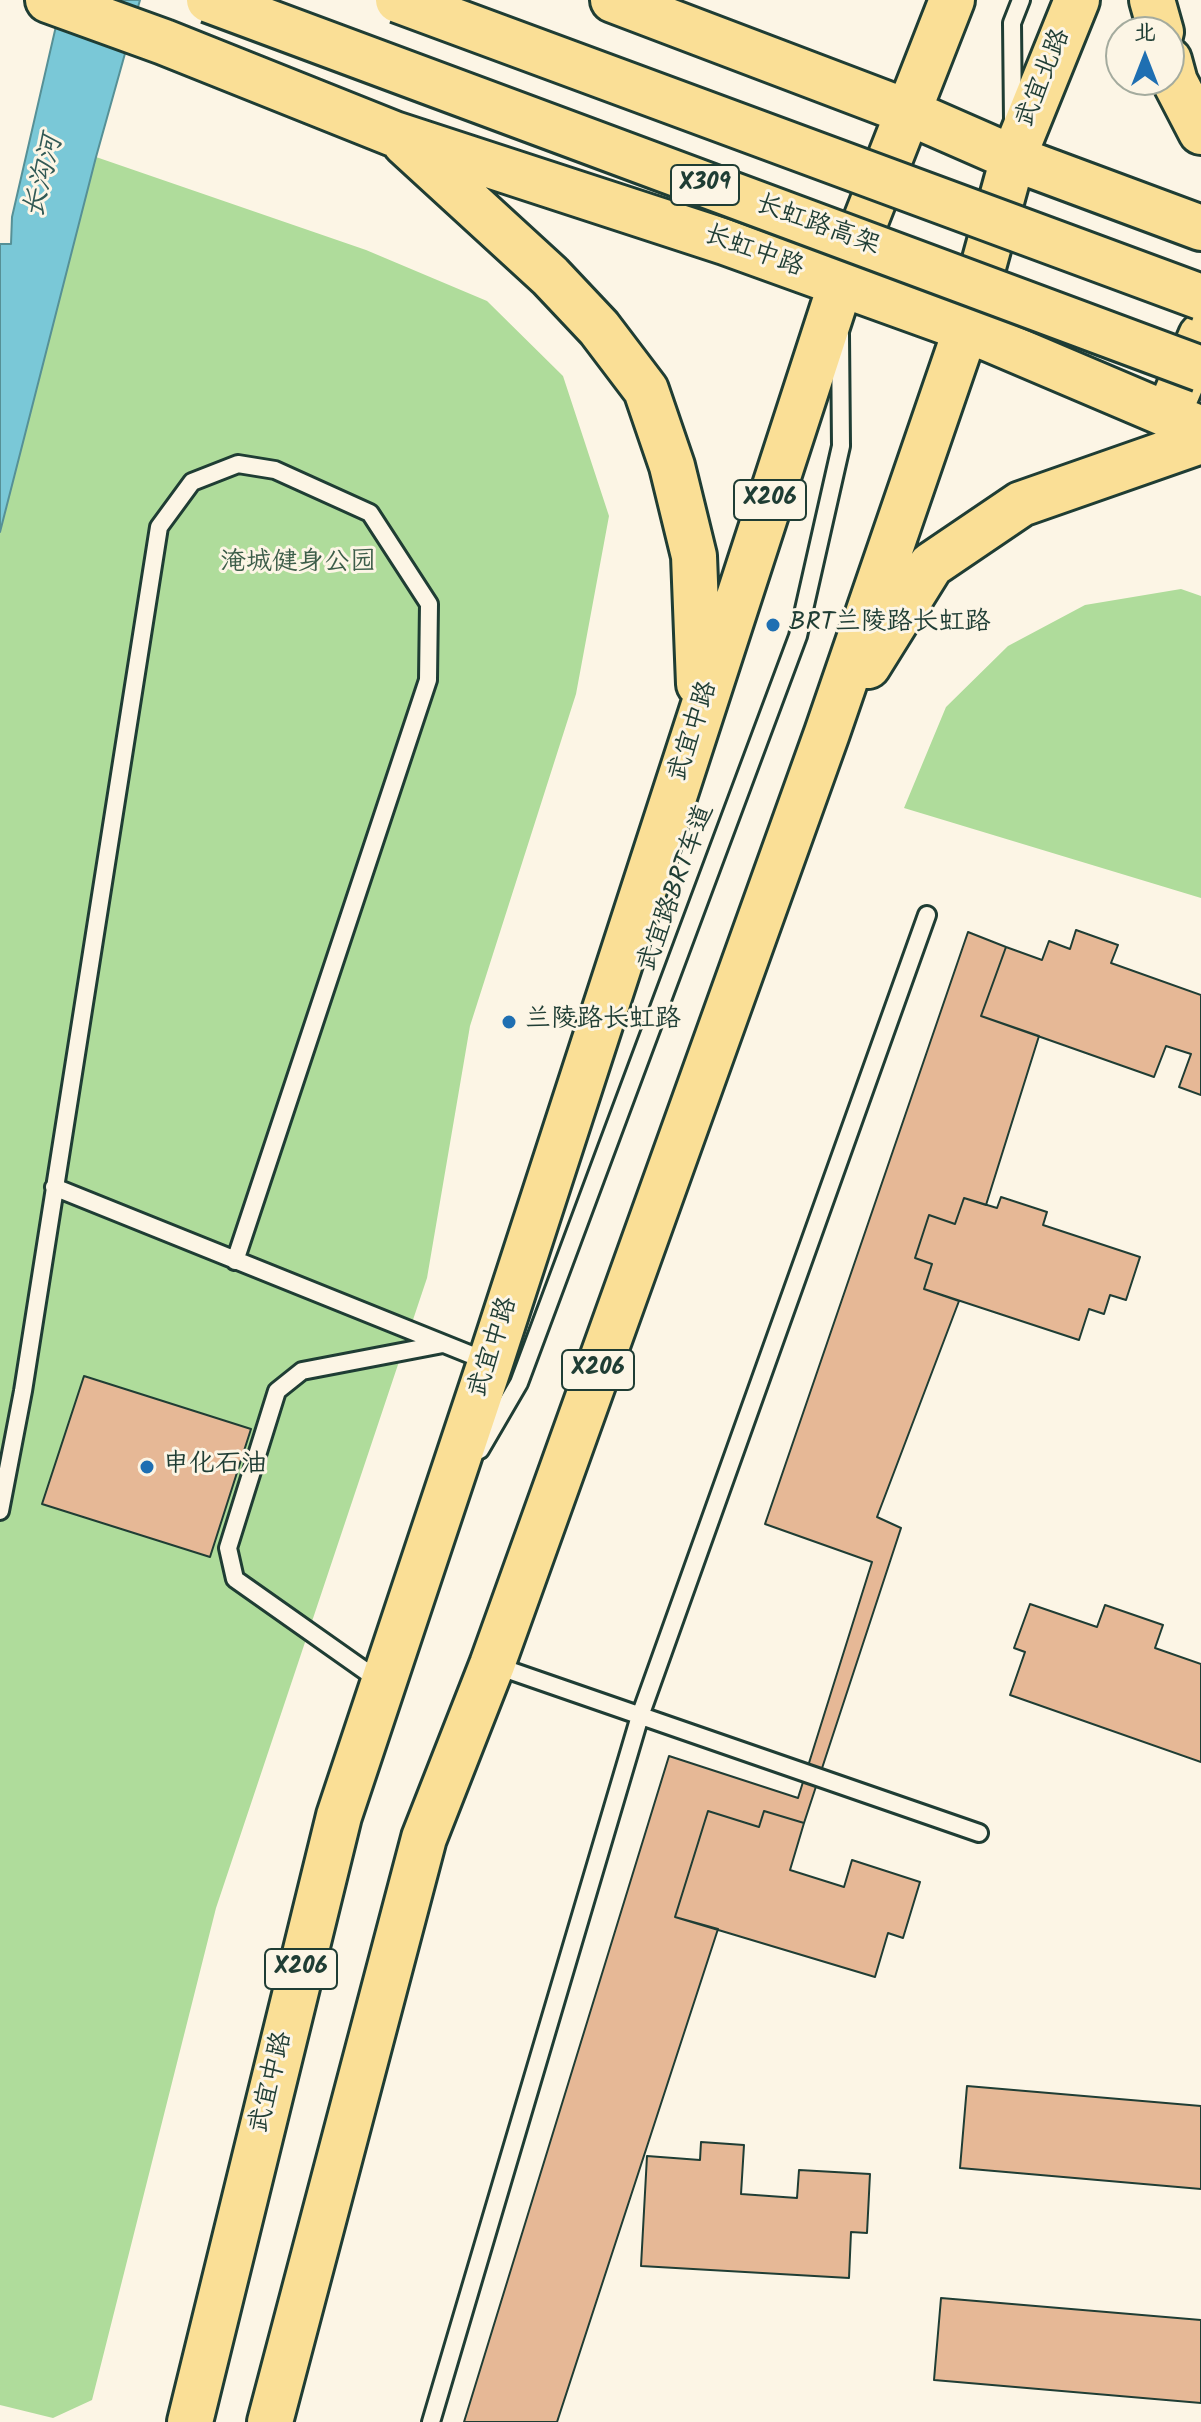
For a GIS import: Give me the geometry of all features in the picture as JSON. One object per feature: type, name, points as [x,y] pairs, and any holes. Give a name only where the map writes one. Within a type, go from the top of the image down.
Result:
[{"type":"main road","name":"长虹中路","points":[[48,0],[164,42],[394,134],[725,242],[966,329],[1190,428]]},
{"type":"main road","name":"长虹路高架","points":[[209,0],[1201,369]]},
{"type":"main road","name":"X309","points":[[398,0],[1201,297]]},
{"type":"main road","points":[[613,0],[908,112],[1013,158],[1201,228]]},
{"type":"main road","points":[[908,112],[952,0]]},
{"type":"main road","name":"武宜北路","points":[[966,329],[1013,158],[1077,0]]},
{"type":"main road","points":[[1182,96],[1201,132]]},
{"type":"main road","name":"武宜中路","points":[[190,2422],[339,1816],[490,1363],[840,286],[908,112]]},
{"type":"main road","points":[[394,134],[550,276],[599,328],[646,390],[672,466],[694,556],[701,715]]},
{"type":"main road","name":"X206","points":[[270,2422],[424,1838],[492,1665],[827,733],[966,329]]},
{"type":"main road","points":[[827,733],[931,565],[1021,504],[1190,428],[1201,336]]},
{"type":"lane","points":[[1013,158],[1012,23],[1021,0]]},
{"type":"lane","name":"武宜路BRT车道","points":[[437,1524],[519,1383],[798,636],[841,446],[840,286]]},
{"type":"lane","points":[[0,1511],[23,1391],[159,527],[192,482],[238,464],[275,470],[370,513],[429,604],[428,680],[235,1261]]},
{"type":"lane","points":[[431,2422],[640,1716],[927,915]]},
{"type":"lane","points":[[54,1187],[490,1363]]},
{"type":"lane","points":[[383,1683],[235,1579],[228,1548],[277,1391],[302,1371],[443,1344]]},
{"type":"lane","points":[[492,1665],[979,1833]]},
{"type":"green space","name":"淹城健身公园","points":[[96,157],[366,250],[487,301],[563,376],[609,516],[576,694],[470,1026],[427,1278],[216,1908],[92,2400],[53,2418],[0,2405],[0,532]]},
{"type":"green space","points":[[1181,589],[1201,596],[1201,898],[904,808],[946,707],[1008,646],[1085,605]]},
{"type":"water","name":"长沟河","points":[[62,0],[140,0],[96,157],[0,532],[0,244],[11,244],[12,217]]},
{"type":"building","points":[[1076,930],[1118,945],[1111,963],[1201,995],[1201,1095],[1179,1087],[1191,1054],[1166,1046],[1154,1077],[981,1016],[1006,947],[1042,960],[1049,941],[1070,949]]},
{"type":"building","points":[[968,932],[1006,947],[981,1016],[1039,1036],[986,1205],[964,1198],[955,1224],[929,1215],[915,1258],[932,1264],[924,1289],[959,1301],[877,1517],[901,1528],[804,1823],[764,1811],[759,1827],[708,1811],[675,1917],[718,1929],[557,2422],[464,2422],[669,1756],[798,1798],[872,1562],[765,1524]]},
{"type":"building","points":[[1001,1197],[1047,1212],[1043,1225],[1140,1257],[1126,1300],[1110,1295],[1104,1314],[1089,1309],[1079,1340],[924,1289],[932,1264],[915,1258],[929,1215],[955,1224],[964,1198],[997,1208]]},
{"type":"building","name":"申化石油","points":[[84,1376],[251,1429],[210,1557],[42,1504]]},
{"type":"building","points":[[1030,1604],[1097,1627],[1105,1605],[1163,1625],[1155,1648],[1201,1664],[1201,1762],[1010,1695],[1025,1652],[1014,1648]]},
{"type":"building","points":[[708,1811],[759,1827],[764,1811],[804,1823],[790,1870],[844,1887],[852,1860],[920,1882],[903,1938],[888,1933],[875,1977],[675,1917]]},
{"type":"building","points":[[967,2086],[1201,2106],[1201,2189],[960,2168]]},
{"type":"building","points":[[701,2142],[744,2145],[741,2194],[797,2198],[799,2170],[870,2174],[867,2233],[851,2232],[849,2278],[641,2266],[647,2156],[700,2160]]},
{"type":"building","points":[[941,2298],[1201,2320],[1201,2403],[934,2380]]},
{"type":"place","name":"BRT兰陵路长虹路","points":[[773,625]]},
{"type":"place","name":"兰陵路长虹路","points":[[509,1022]]},
{"type":"place","name":"申化石油","points":[[147,1467]]}]
